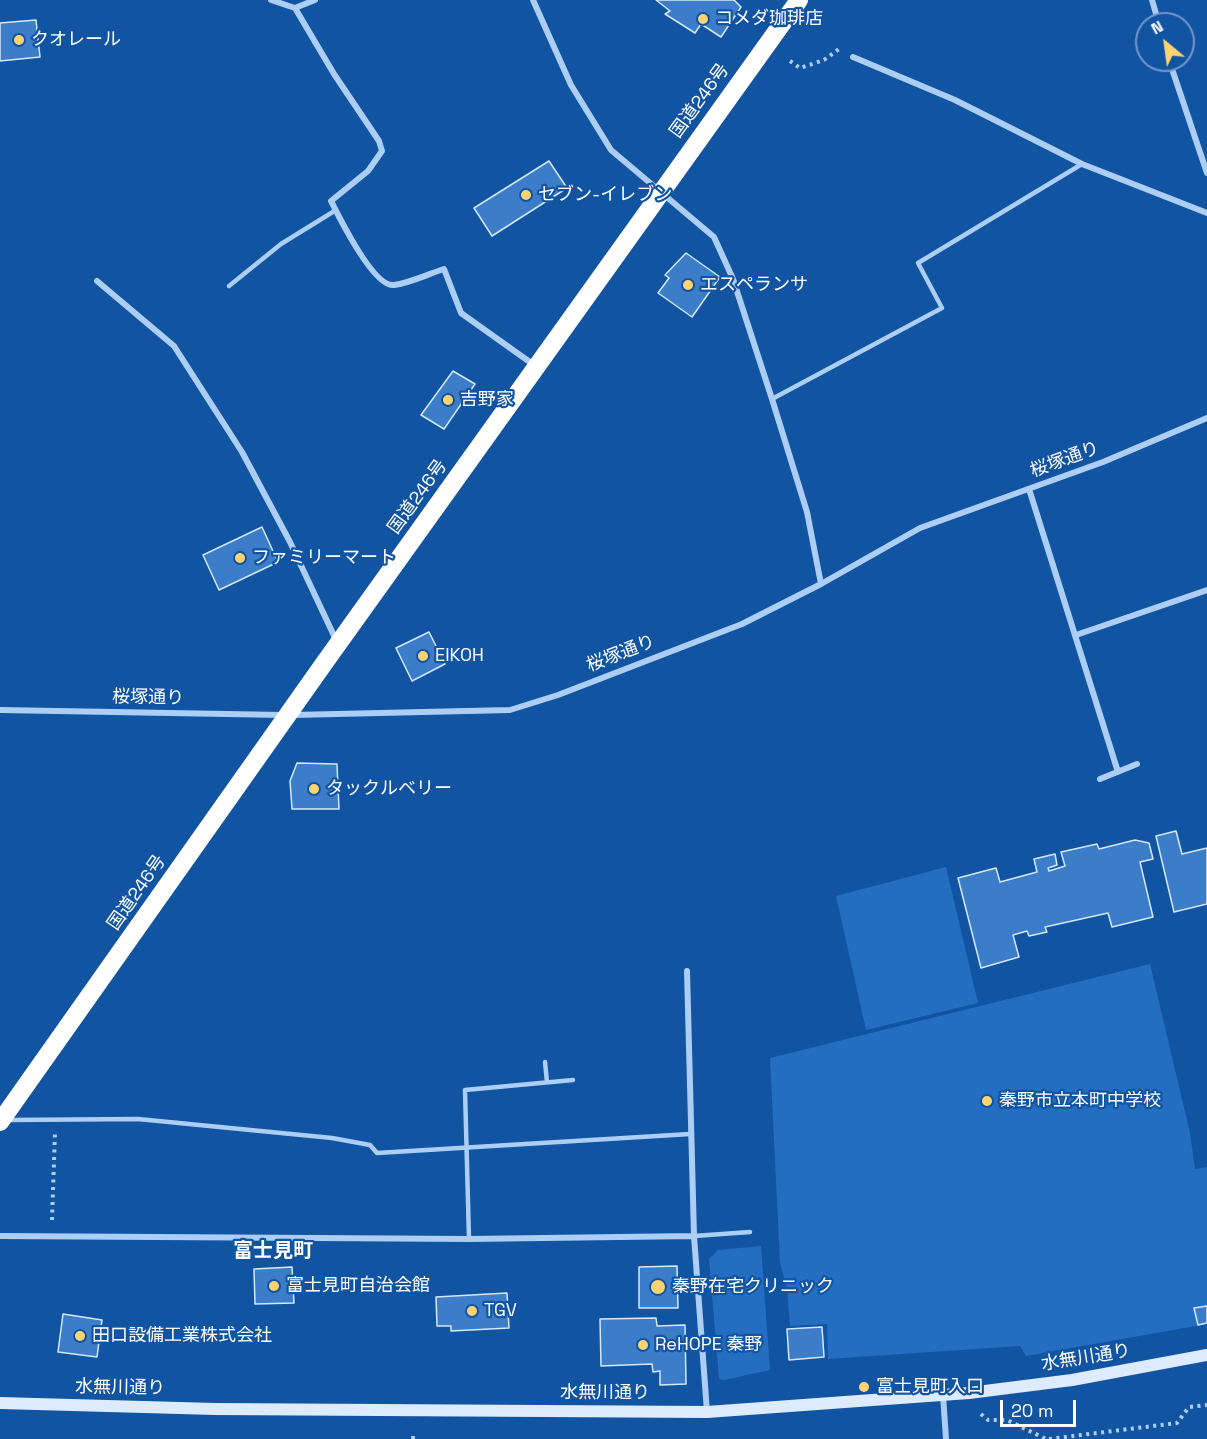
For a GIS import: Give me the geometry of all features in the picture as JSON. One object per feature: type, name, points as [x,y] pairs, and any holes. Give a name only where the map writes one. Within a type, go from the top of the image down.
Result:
[{"type":"highway","name":"国道246号","points":[[4,1116],[287,715],[799,0]]},
{"type":"street","points":[[272,0],[295,9],[334,74],[379,141],[382,151],[368,171],[331,201],[374,274],[384,284],[393,285],[444,269],[461,313],[537,367]]},
{"type":"street","points":[[295,9],[315,0]]},
{"type":"street","points":[[533,0],[571,85],[611,150],[714,237],[733,279],[807,512],[821,584]]},
{"type":"street","points":[[853,57],[955,100],[1082,164],[1207,213]]},
{"type":"street","points":[[1173,72],[1207,173]]},
{"type":"street","points":[[97,281],[174,346],[242,452],[290,542],[338,644]]},
{"type":"street","name":"桜塚通り","points":[[0,710],[287,715],[510,710],[569,691],[742,624],[821,584],[920,528],[1103,462],[1207,418]]},
{"type":"street","points":[[1029,489],[1118,772]]},
{"type":"street","points":[[1076,635],[1207,590]]},
{"type":"street","points":[[1100,779],[1137,764]]},
{"type":"street","points":[[687,971],[694,1236],[706,1412]]},
{"type":"street","points":[[0,1236],[469,1239],[694,1236]]},
{"type":"street","name":"水無川通り","points":[[0,1403],[215,1408],[706,1412],[943,1395],[1072,1380],[1207,1355]]},
{"type":"street","points":[[943,1395],[946,1439]]},
{"type":"lane","points":[[772,399],[942,308],[918,263],[1082,164]]},
{"type":"lane","points":[[229,286],[281,244],[336,210]]},
{"type":"lane","points":[[545,1062],[547,1082]]},
{"type":"lane","points":[[469,1239],[465,1090],[573,1080]]},
{"type":"lane","points":[[4,1116],[56,1121],[138,1119],[320,1137],[370,1145],[377,1153],[690,1134]]},
{"type":"lane","points":[[694,1236],[750,1232]]},
{"type":"path","points":[[790,61],[800,68],[824,60],[839,49]]},
{"type":"path","points":[[51,1236],[56,1121]]},
{"type":"path","points":[[981,1414],[988,1420],[1007,1420],[1048,1439],[1177,1423],[1189,1407],[1207,1405]]},
{"type":"shaded area","points":[[946,867],[978,1003],[866,1030],[836,896]]},
{"type":"shaded area","name":"秦野市立本町中学校","points":[[1150,964],[1190,1133],[1195,1169],[1207,1167],[1207,1324],[1026,1356],[1020,1346],[828,1359],[827,1324],[790,1326],[787,1288],[780,1263],[770,1058]]},
{"type":"shaded area","points":[[761,1246],[770,1370],[724,1380],[719,1379],[709,1259],[718,1250]]},
{"type":"building","name":"コメダ珈琲店","points":[[656,0],[734,0],[741,7],[721,37],[701,24],[695,33],[665,14],[670,11]]},
{"type":"building","name":"クオレール","points":[[36,20],[40,57],[0,61],[0,23]]},
{"type":"building","name":"セブン-イレブン","points":[[549,161],[567,188],[492,236],[474,208]]},
{"type":"building","name":"エスペランサ","points":[[686,253],[720,277],[692,317],[658,293],[669,278],[665,275]]},
{"type":"building","name":"吉野家","points":[[453,371],[475,384],[444,429],[421,415]]},
{"type":"building","name":"ファミリーマート","points":[[262,527],[278,562],[219,590],[203,555]]},
{"type":"building","points":[[429,632],[445,664],[412,681],[396,648]]},
{"type":"building","points":[[297,763],[337,764],[339,809],[292,809],[290,781]]},
{"type":"building","points":[[1176,831],[1182,854],[1207,848],[1207,904],[1174,912],[1156,836]]},
{"type":"building","points":[[1135,840],[1149,843],[1153,859],[1140,862],[1153,917],[1112,927],[1108,913],[1045,927],[1047,932],[1029,936],[1027,931],[1013,935],[1019,957],[981,968],[958,878],[996,868],[1000,882],[1037,872],[1034,859],[1055,854],[1057,865],[1048,868],[1049,871],[1065,866],[1061,852],[1097,844],[1099,849]]},
{"type":"building","name":"秦野在宅クリニック","points":[[677,1266],[678,1308],[639,1308],[639,1267]]},
{"type":"building","name":"富士見町自治会館","points":[[292,1267],[294,1303],[255,1304],[254,1269]]},
{"type":"building","name":"TGV","points":[[507,1293],[509,1328],[451,1331],[451,1326],[437,1326],[436,1297]]},
{"type":"building","points":[[1207,1306],[1207,1323],[1198,1325],[1194,1308]]},
{"type":"building","name":"田口設備工業株式会社","points":[[63,1314],[102,1320],[97,1357],[58,1352]]},
{"type":"building","name":"ReHOPE 秦野","points":[[656,1318],[657,1326],[685,1325],[686,1384],[660,1385],[660,1371],[653,1372],[652,1364],[601,1366],[600,1319]]},
{"type":"building","points":[[822,1327],[824,1357],[789,1360],[787,1329]]},
{"type":"place","name":"コメダ珈琲店","points":[[703,19]]},
{"type":"place","name":"クオレール","points":[[19,40]]},
{"type":"place","name":"セブン-イレブン","points":[[526,195]]},
{"type":"place","name":"エスペランサ","points":[[688,285]]},
{"type":"place","name":"吉野家","points":[[448,400]]},
{"type":"place","name":"ファミリーマート","points":[[240,558]]},
{"type":"place","name":"EIKOH","points":[[423,656]]},
{"type":"place","name":"タックルベリー","points":[[314,789]]},
{"type":"place","name":"秦野市立本町中学校","points":[[987,1101]]},
{"type":"place","name":"富士見町自治会館","points":[[274,1286]]},
{"type":"place","name":"秦野在宅クリニック","points":[[658,1287]]},
{"type":"place","name":"TGV","points":[[472,1311]]},
{"type":"place","name":"田口設備工業株式会社","points":[[80,1336]]},
{"type":"place","name":"ReHOPE 秦野","points":[[643,1345]]},
{"type":"place","name":"富士見町入口","points":[[864,1387]]},
{"type":"district","name":"富士見町","points":[[273,1252]]}]
